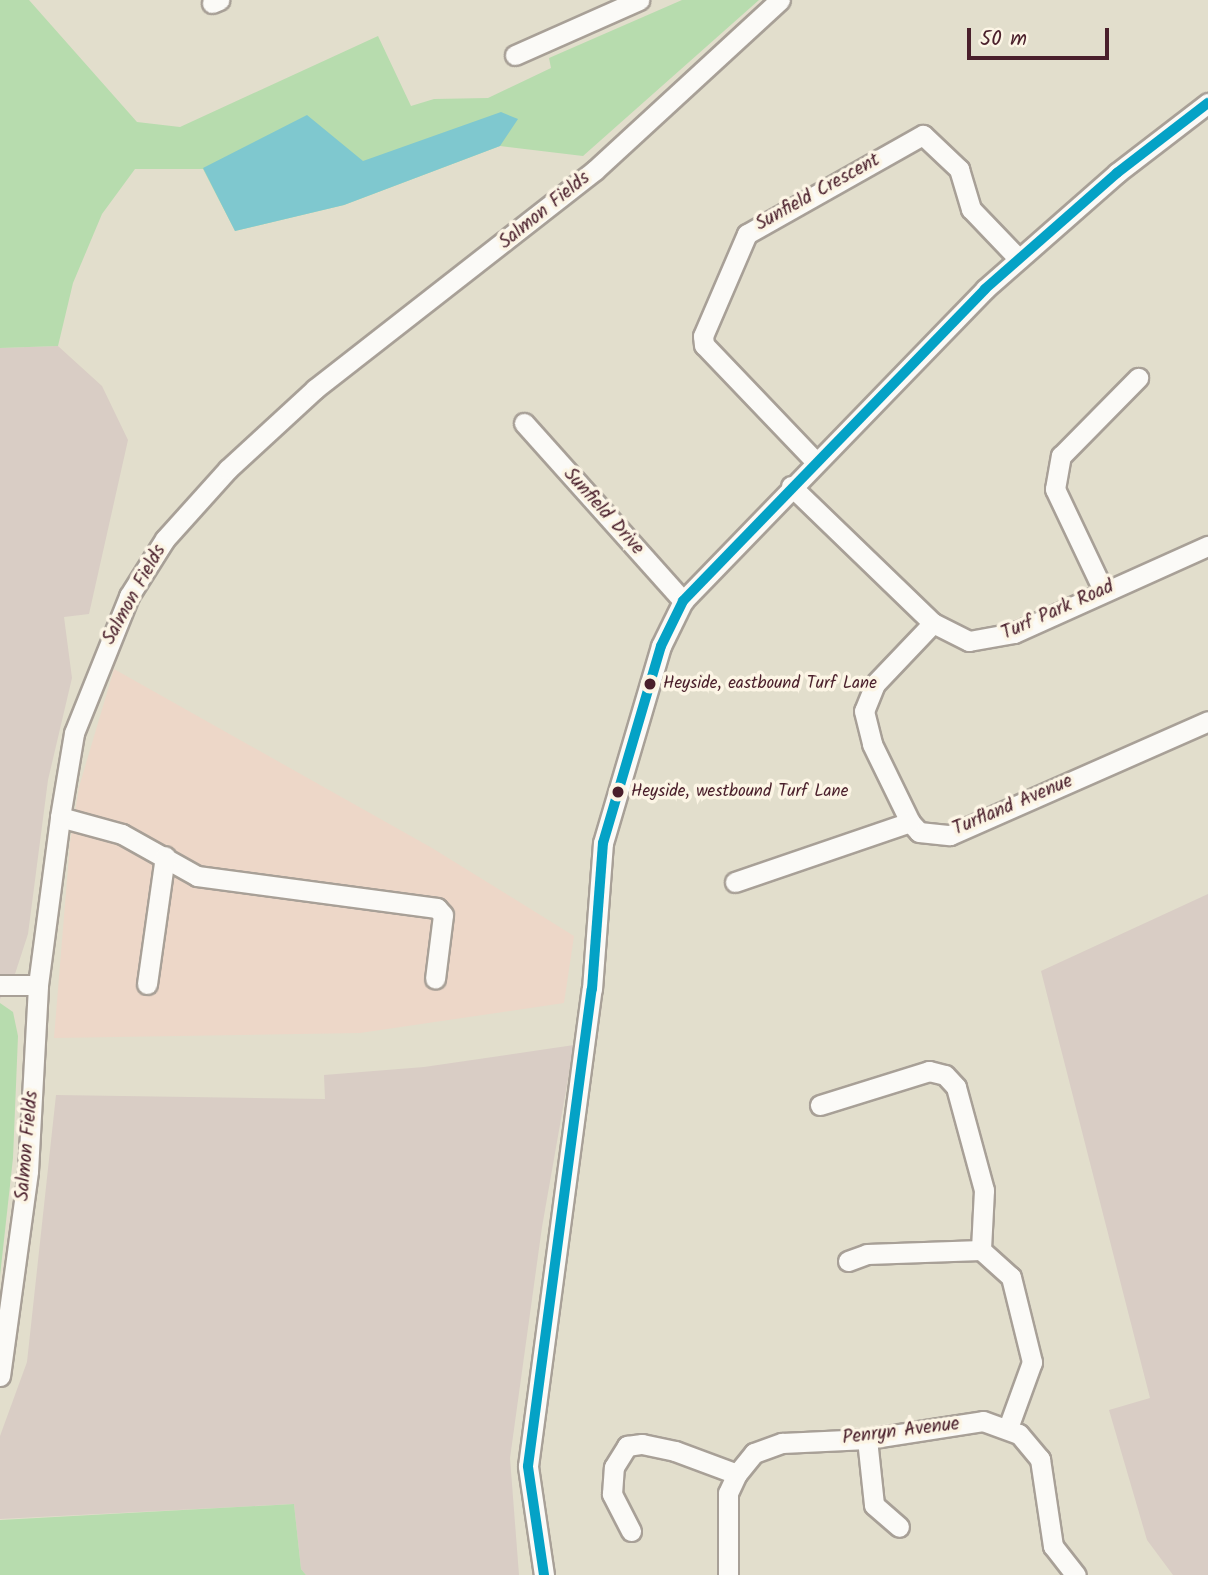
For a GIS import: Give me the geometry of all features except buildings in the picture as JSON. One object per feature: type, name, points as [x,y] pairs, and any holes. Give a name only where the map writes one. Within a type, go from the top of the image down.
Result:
[{"type":"street","points":[[515,55],[639,0]]},
{"type":"street","name":"Salmon Fields","points":[[0,1376],[28,1171],[38,985],[60,817],[74,733],[101,657],[129,596],[165,539],[228,469],[315,389],[595,170],[780,0]]},
{"type":"street","points":[[544,1575],[528,1466],[592,989],[603,843],[648,680],[683,601],[791,486],[1019,258],[1117,173],[1208,103]]},
{"type":"street","name":"Sunfield Crescent","points":[[816,462],[704,345],[703,336],[747,234],[774,214],[923,135],[959,169],[971,209],[1019,258]]},
{"type":"street","points":[[1102,590],[1055,489],[1061,456],[1138,378]]},
{"type":"street","name":"Sunfield Drive","points":[[524,423],[683,601]]},
{"type":"street","name":"Turf Park Road","points":[[791,486],[933,623],[969,641],[989,641],[1208,546]]},
{"type":"street","points":[[735,882],[910,822],[872,744],[864,711],[875,684],[933,623]]},
{"type":"street","name":"Turfland Avenue","points":[[910,822],[919,832],[950,835],[1208,721]]},
{"type":"street","points":[[60,817],[122,834],[197,876],[437,908],[443,915],[435,979]]},
{"type":"street","points":[[147,984],[165,856]]},
{"type":"street","points":[[0,985],[38,985]]},
{"type":"street","points":[[820,1105],[929,1071],[952,1080],[984,1190],[981,1250]]},
{"type":"street","points":[[848,1261],[867,1254],[981,1250],[1011,1277],[1032,1362],[1008,1427],[1027,1441],[1040,1459],[1053,1546],[1076,1575]]},
{"type":"street","name":"Penryn Avenue","points":[[737,1474],[766,1447],[867,1439],[983,1420],[1008,1427]]},
{"type":"street","points":[[867,1439],[874,1505],[899,1527]]},
{"type":"street","points":[[631,1531],[612,1494],[614,1467],[627,1446],[642,1444],[675,1451],[737,1474],[728,1493],[728,1575]]},
{"type":"shaded area","points":[[58,346],[102,386],[128,440],[89,614],[64,617],[72,678],[48,780],[28,934],[14,977],[0,999],[0,348]]},
{"type":"shaded area","points":[[114,669],[432,848],[574,936],[564,1003],[360,1033],[54,1038],[70,843],[79,787]]},
{"type":"shaded area","points":[[1208,894],[1208,1575],[1173,1575],[1147,1540],[1109,1410],[1150,1398],[1041,971]]},
{"type":"shaded area","points":[[574,1045],[542,1227],[510,1458],[519,1575],[306,1575],[301,1569],[294,1504],[0,1519],[0,1436],[27,1362],[56,1095],[325,1099],[324,1075],[424,1067]]},
{"type":"green space","points":[[0,0],[29,0],[137,122],[180,127],[378,36],[411,106],[434,99],[488,98],[551,68],[549,58],[682,0],[759,0],[583,156],[500,146],[344,205],[235,231],[203,169],[135,169],[102,214],[73,283],[58,346],[0,348]]},
{"type":"green space","points":[[0,1003],[13,1012],[18,1036],[13,1158],[0,1276]]},
{"type":"green space","points":[[294,1504],[301,1569],[306,1575],[0,1575],[0,1520]]},
{"type":"water","points":[[501,112],[518,119],[500,146],[344,205],[235,231],[203,168],[307,115],[363,161]]},
{"type":"transit line","points":[[544,1575],[528,1466],[592,989],[603,843],[661,646],[683,601],[985,289],[1117,173],[1208,103]]},
{"type":"place","name":"Heyside, eastbound Turf Lane","points":[[650,684]]},
{"type":"place","name":"Heyside, westbound Turf Lane","points":[[618,792]]}]
